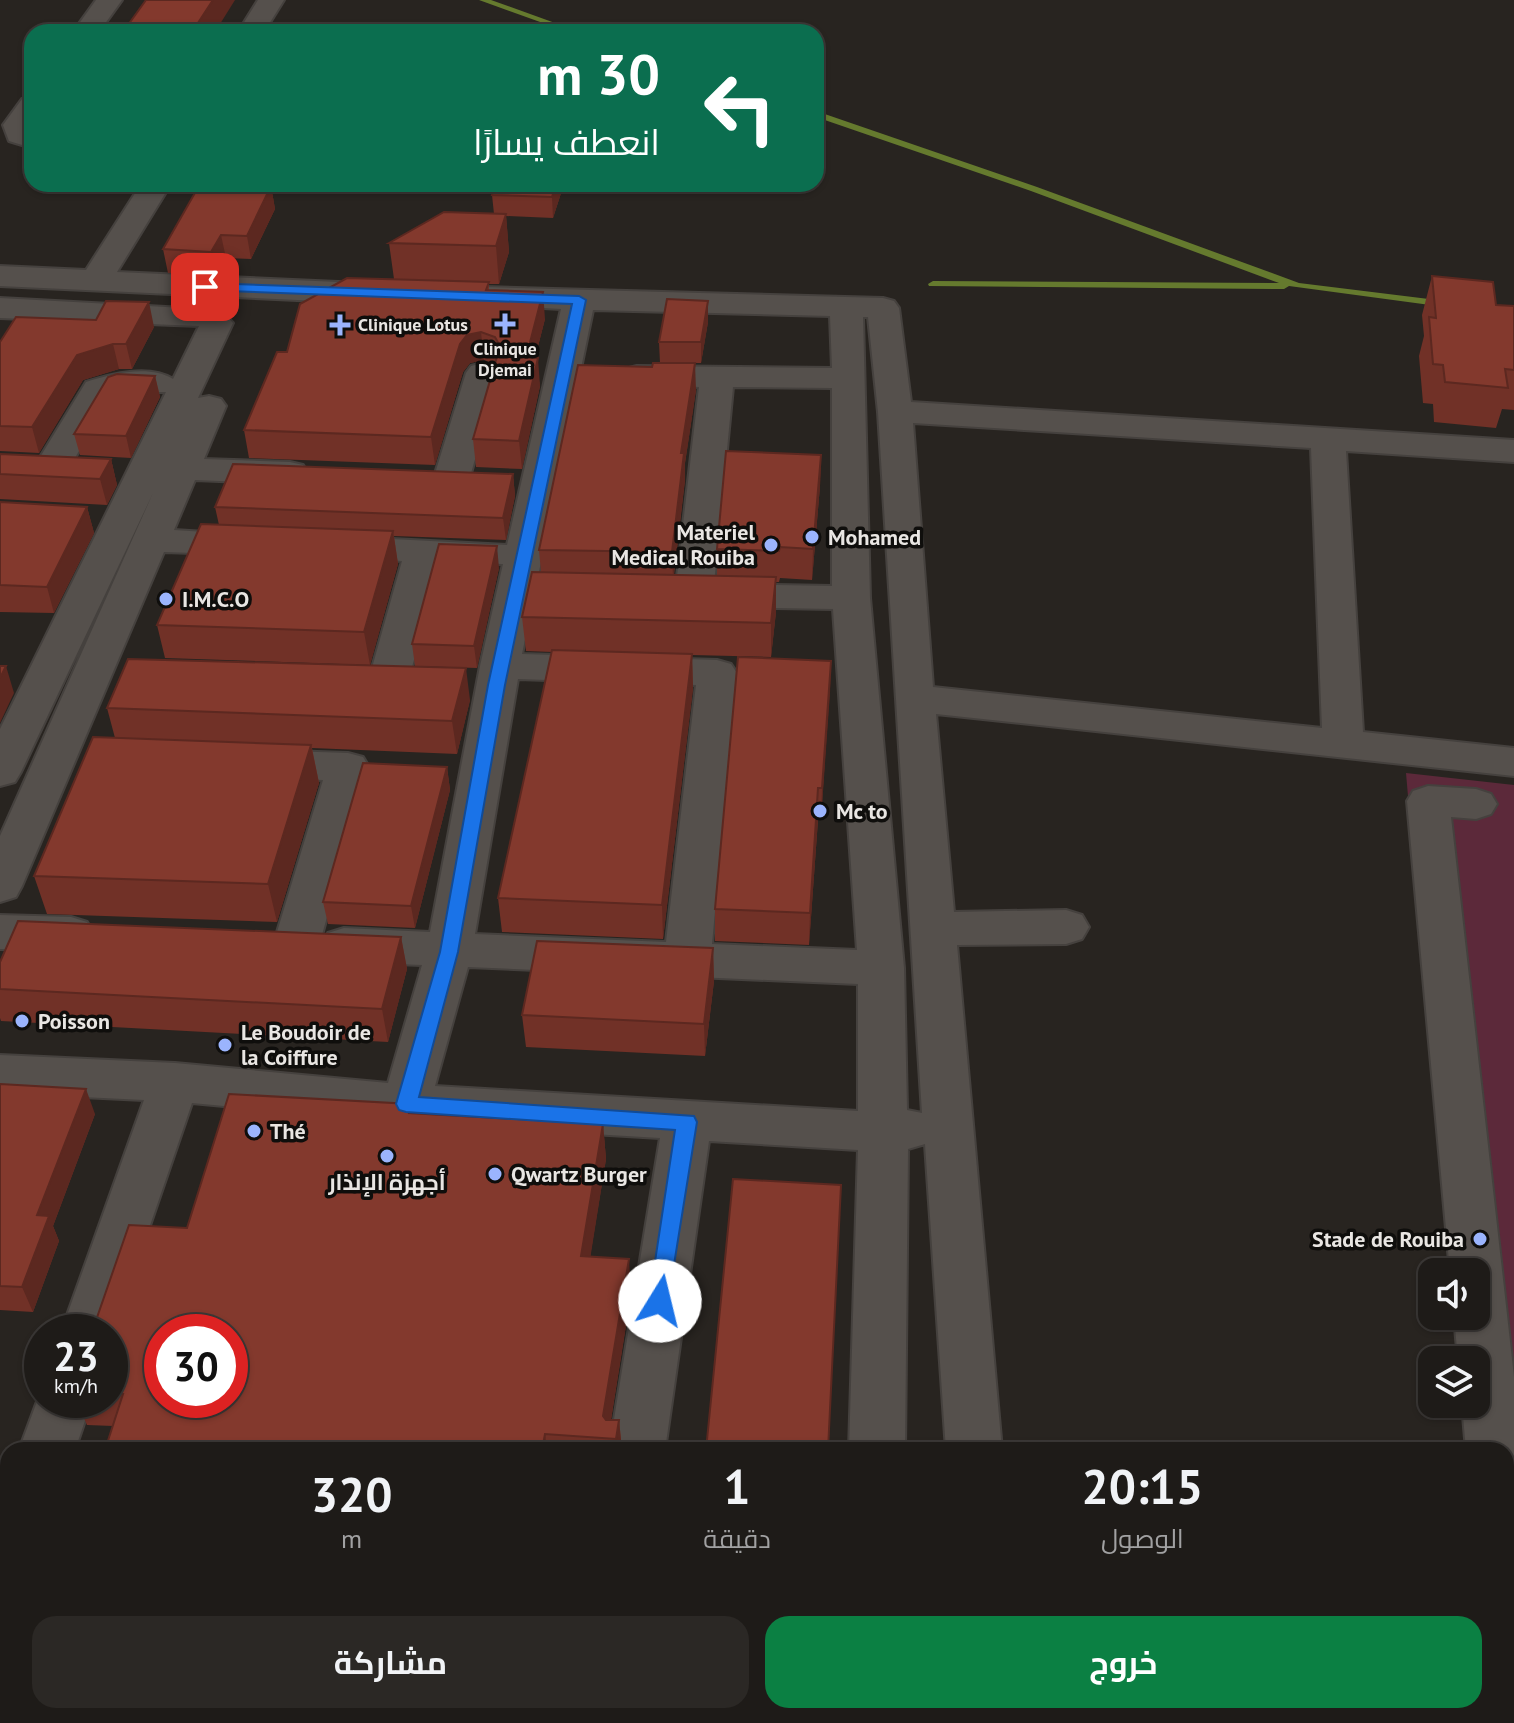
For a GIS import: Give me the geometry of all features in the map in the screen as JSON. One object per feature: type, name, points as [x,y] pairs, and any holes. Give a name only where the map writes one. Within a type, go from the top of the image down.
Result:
[{"type":"street","points":[[92,24],[109,0]]},
{"type":"street","points":[[256,24],[271,0]]},
{"type":"street","points":[[24,116],[17,125],[19,135],[24,137]]},
{"type":"street","points":[[95,281],[151,192]]},
{"type":"street","points":[[0,276],[260,290],[883,308],[895,412],[914,698],[973,1442]]},
{"type":"street","points":[[115,470],[260,290]]},
{"type":"street","points":[[579,300],[589,376]]},
{"type":"street","points":[[846,307],[851,598],[881,968],[883,1132],[877,1442]]},
{"type":"street","points":[[0,308],[209,317],[217,323],[187,385],[115,470]]},
{"type":"street","points":[[406,1104],[449,952],[481,772],[488,679],[529,579],[480,481],[483,373]]},
{"type":"street","points":[[480,481],[589,376],[849,378]]},
{"type":"street","points":[[717,377],[679,594],[851,598]]},
{"type":"street","points":[[0,886],[93,672],[121,526],[115,470],[98,389],[120,382],[187,385]]},
{"type":"street","points":[[895,412],[1078,420],[1514,451]]},
{"type":"street","points":[[1328,440],[1343,744]]},
{"type":"street","points":[[13,466],[324,475]]},
{"type":"street","points":[[121,526],[295,546],[424,551],[529,579]]},
{"type":"street","points":[[0,772],[121,526]]},
{"type":"street","points":[[388,682],[424,551]]},
{"type":"street","points":[[93,672],[140,674]]},
{"type":"street","points":[[488,679],[737,673],[687,961]]},
{"type":"street","points":[[0,676],[45,679]]},
{"type":"street","points":[[914,698],[1514,762]]},
{"type":"street","points":[[57,755],[103,757]]},
{"type":"street","points":[[226,762],[393,769]]},
{"type":"street","points":[[348,767],[277,941],[449,952],[881,968]]},
{"type":"street","points":[[437,771],[481,772]]},
{"type":"street","points":[[1475,1258],[1428,801],[1476,804]]},
{"type":"street","points":[[932,929],[1066,927]]},
{"type":"street","points":[[0,932],[107,935]]},
{"type":"street","points":[[0,1074],[175,1082],[406,1104],[687,1122],[883,1132],[948,1125]]},
{"type":"street","points":[[94,1314],[175,1082]]},
{"type":"street","points":[[638,1442],[687,1122]]},
{"type":"street","points":[[1482,1330],[1493,1442]]},
{"type":"street","points":[[50,1442],[58,1418]]},
{"type":"shaded area","name":"Stade de Rouiba","points":[[1406,773],[1514,785],[1514,1442],[1464,1442],[1462,1418],[1490,1418],[1490,1346],[1456,1346],[1454,1330],[1490,1330],[1490,1258],[1448,1258]]},
{"type":"building","points":[[146,0],[213,0],[197,24],[129,24]]},
{"type":"building","points":[[195,192],[268,192],[247,236],[221,235],[211,252],[163,249]]},
{"type":"building","points":[[493,192],[554,192],[552,197],[492,195]]},
{"type":"building","points":[[444,212],[506,214],[496,246],[389,243]]},
{"type":"building","points":[[1432,276],[1493,282],[1496,305],[1514,306],[1514,370],[1505,369],[1508,388],[1445,382],[1443,365],[1433,364],[1429,317],[1436,318]]},
{"type":"building","points":[[347,278],[489,282],[486,290],[543,292],[526,358],[538,358],[519,441],[473,439],[500,346],[495,337],[481,332],[467,335],[460,344],[431,437],[244,430],[277,352],[287,352],[300,304]]},
{"type":"building","points":[[667,299],[708,301],[701,342],[659,342]]},
{"type":"building","points":[[106,301],[149,302],[126,344],[113,344],[77,355],[32,427],[0,426],[0,342],[16,317],[96,320]]},
{"type":"building","points":[[653,363],[695,363],[681,453],[684,453],[672,552],[539,550],[578,365],[652,367]]},
{"type":"building","points":[[117,374],[155,376],[126,436],[74,434],[108,377]]},
{"type":"building","points":[[726,451],[821,455],[813,549],[717,549]]},
{"type":"building","points":[[0,454],[111,459],[100,479],[0,474]]},
{"type":"building","points":[[233,464],[513,474],[503,518],[215,507]]},
{"type":"building","points":[[0,502],[87,507],[47,587],[0,585]]},
{"type":"building","points":[[201,524],[393,531],[364,632],[157,625]]},
{"type":"building","points":[[439,544],[497,546],[474,646],[412,644]]},
{"type":"building","points":[[532,572],[776,577],[771,623],[522,617]]},
{"type":"building","points":[[552,650],[692,654],[662,905],[498,898]]},
{"type":"building","points":[[738,657],[831,661],[822,788],[818,788],[810,913],[715,909]]},
{"type":"building","points":[[128,659],[466,668],[452,721],[107,708]]},
{"type":"building","points":[[93,737],[311,745],[268,884],[34,876]]},
{"type":"building","points":[[363,763],[447,767],[411,906],[323,902]]},
{"type":"building","points":[[18,921],[401,937],[382,1009],[0,989],[0,962]]},
{"type":"building","points":[[537,941],[713,948],[704,1024],[522,1015]]},
{"type":"building","points":[[0,1084],[86,1089],[37,1215],[49,1216],[22,1287],[0,1286]]},
{"type":"building","points":[[229,1094],[411,1104],[409,1113],[603,1124],[581,1256],[629,1259],[603,1416],[606,1420],[619,1420],[616,1439],[545,1434],[544,1442],[108,1442],[115,1418],[128,1418],[128,1314],[98,1314],[129,1225],[187,1228]]},
{"type":"building","points":[[733,1179],[841,1185],[828,1442],[707,1442]]},
{"type":"waterway","points":[[483,0],[553,24]]},
{"type":"waterway","points":[[824,117],[1034,189],[1297,286],[1445,304]]},
{"type":"waterway","points":[[933,284],[1284,286]]},
{"type":"place","name":"Clinique Djemai","points":[[505,324]]},
{"type":"place","name":"Clinique Lotus","points":[[340,325]]},
{"type":"place","name":"Mohamed","points":[[812,537]]},
{"type":"place","name":"Materiel Medical Rouiba","points":[[771,545]]},
{"type":"place","name":"I.M.C.O","points":[[166,599]]},
{"type":"place","name":"Mc to","points":[[820,811]]},
{"type":"place","name":"Poisson","points":[[22,1021]]},
{"type":"place","name":"Le Boudoir de la Coiffure","points":[[225,1045]]},
{"type":"place","name":"Thé","points":[[254,1131]]},
{"type":"place","name":"أجهزة الإنذار","points":[[387,1156]]},
{"type":"place","name":"Qwartz Burger","points":[[495,1174]]},
{"type":"place","name":"Stade de Rouiba","points":[[1480,1239]]},
{"type":"route","points":[[205,287],[579,300],[497,685],[449,952],[406,1104],[687,1122],[660,1301]]}]
